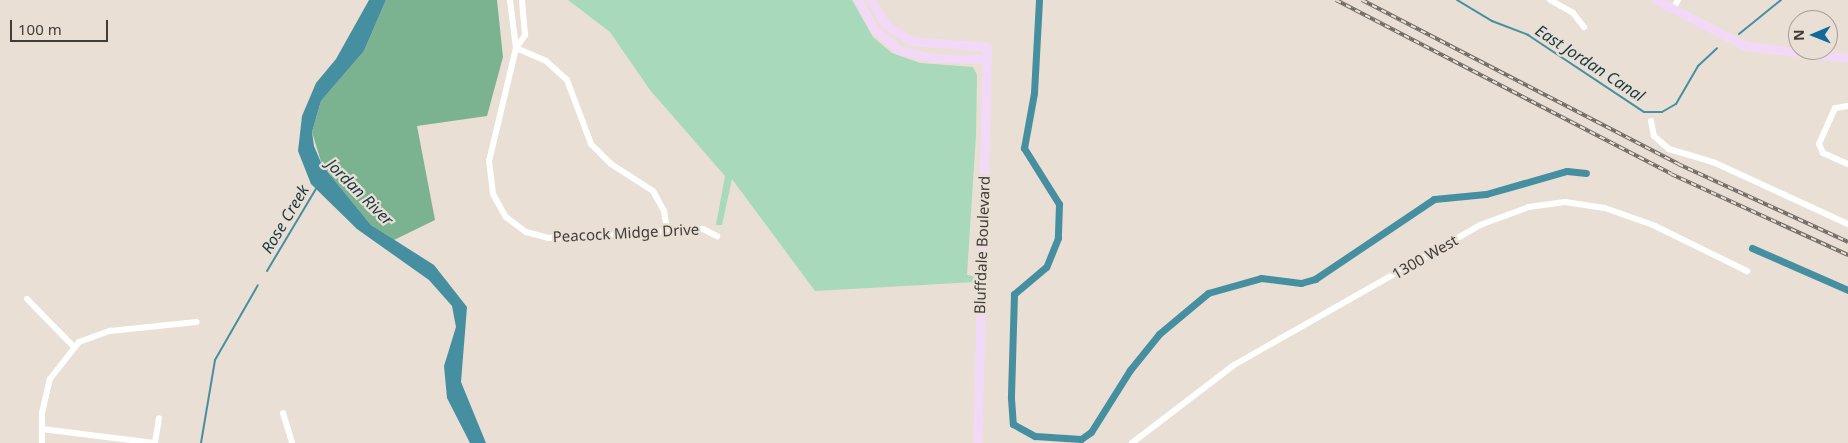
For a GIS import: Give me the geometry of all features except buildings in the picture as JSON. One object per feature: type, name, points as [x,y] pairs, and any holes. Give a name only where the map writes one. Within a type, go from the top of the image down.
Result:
[{"type":"street","name":"Peacock Midge Drive","points":[[510,0],[516,48],[489,161],[492,194],[506,217],[526,232],[548,238],[703,229],[717,236]]},
{"type":"street","name":"Peacock Midge Drive","points":[[516,48],[525,35],[522,0]]},
{"type":"street","points":[[858,0],[874,29],[899,50],[930,58],[987,59]]},
{"type":"street","name":"Bluffdale Boulevard","points":[[871,0],[886,25],[911,41],[987,47],[977,443]]},
{"type":"street","points":[[1550,0],[1573,13],[1584,27]]},
{"type":"street","points":[[1656,0],[1756,49],[1848,58]]},
{"type":"street","points":[[1673,9],[1678,0]]},
{"type":"street","points":[[516,48],[546,61],[567,80],[592,144],[606,160],[652,191],[664,211],[666,231]]},
{"type":"street","points":[[1848,106],[1840,104],[1820,148],[1848,164]]},
{"type":"street","points":[[1651,121],[1654,136],[1669,149],[1713,162],[1848,224]]},
{"type":"street","name":"1300 West","points":[[1132,443],[1234,365],[1480,226],[1529,206],[1565,202],[1605,208],[1653,225],[1747,271]]},
{"type":"street","points":[[27,299],[74,347]]},
{"type":"street","points":[[42,443],[42,430],[50,379],[74,347],[110,331],[197,322]]},
{"type":"street","points":[[283,413],[292,443]]},
{"type":"street","points":[[42,430],[154,443],[159,418]]},
{"type":"green space","points":[[386,0],[497,0],[503,57],[487,116],[417,126],[435,220],[394,240],[371,225],[322,165],[312,132],[321,101],[364,51]]},
{"type":"green space","points":[[568,0],[852,0],[873,37],[892,53],[920,63],[973,67],[977,75],[976,135],[967,275],[974,276],[976,282],[815,291],[732,179],[722,225],[716,225],[725,176],[650,90],[610,32]]},
{"type":"water","points":[[369,0],[386,0],[364,51],[321,101],[312,132],[314,146],[322,165],[371,225],[434,265],[467,307],[461,382],[486,443],[470,443],[447,398],[444,366],[456,327],[452,306],[429,280],[357,229],[311,184],[298,151],[302,116],[316,83],[336,59]]},
{"type":"waterway","points":[[1039,0],[1034,93],[1024,148],[1059,204],[1058,238],[1046,267],[1014,294],[1011,398],[1013,424],[1035,436],[1081,439],[1091,432],[1130,370],[1159,334],[1208,293],[1261,278],[1301,283],[1315,279],[1434,199],[1486,194],[1567,171],[1586,173]]},
{"type":"waterway","name":"East Jordan Canal","points":[[1457,0],[1492,21],[1528,35],[1644,112],[1662,112],[1676,104],[1698,66],[1717,48]]},
{"type":"waterway","name":"East Jordan Canal","points":[[1739,34],[1781,0]]},
{"type":"waterway","name":"Rose Creek","points":[[267,271],[317,187]]},
{"type":"waterway","points":[[1752,248],[1848,290]]},
{"type":"waterway","name":"Rose Creek","points":[[201,443],[215,360],[258,285]]},
{"type":"railway","points":[[1336,0],[1671,174],[1848,255]]},
{"type":"railway","points":[[1362,0],[1678,164],[1848,242]]},
{"type":"water label","name":"Jordan River","points":[[360,192]]}]
